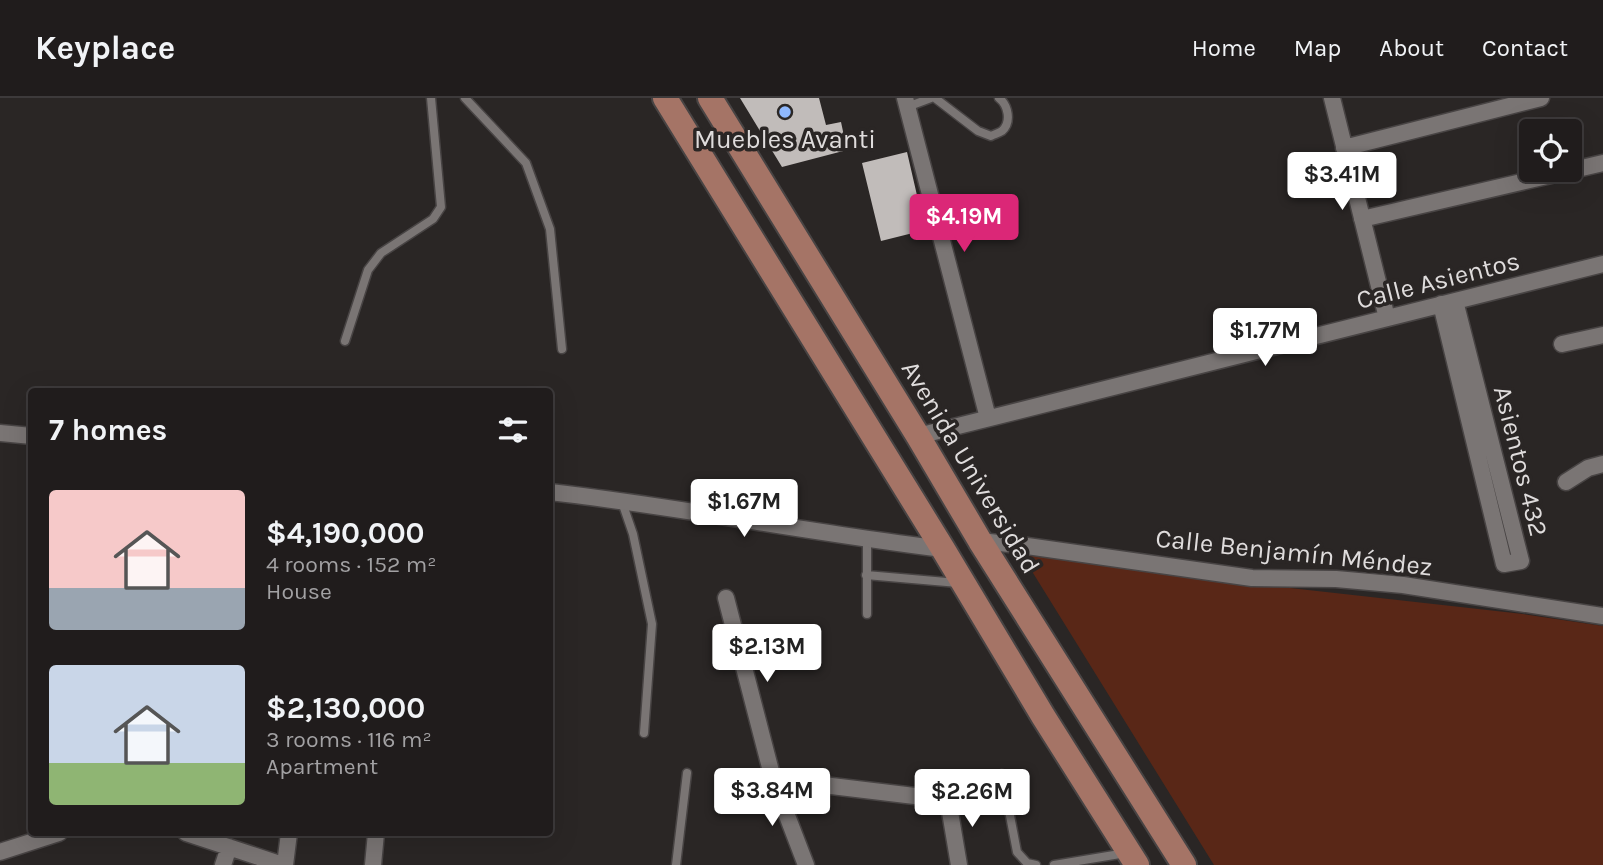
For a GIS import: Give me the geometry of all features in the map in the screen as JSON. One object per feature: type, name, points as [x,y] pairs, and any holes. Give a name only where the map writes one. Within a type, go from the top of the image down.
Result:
[{"type":"main road","points":[[665,98],[1133,859]]},
{"type":"main road","name":"Avenida Universidad","points":[[710,98],[980,541],[1184,865]]},
{"type":"street","points":[[1332,98],[1387,318]]},
{"type":"street","points":[[1344,148],[1541,98]]},
{"type":"street","points":[[906,103],[988,418]]},
{"type":"street","points":[[1362,219],[1603,163]]},
{"type":"street","name":"Calle Asientos","points":[[918,436],[1603,264]]},
{"type":"street","name":"Asientos 432","points":[[1448,302],[1487,461],[1504,564],[1521,561],[1487,461]]},
{"type":"street","points":[[1562,344],[1603,335]]},
{"type":"street","points":[[0,433],[28,436]]},
{"type":"street","points":[[1566,482],[1588,468],[1603,464]]},
{"type":"street","points":[[553,492],[622,500],[867,540],[943,549]]},
{"type":"street","name":"Calle Benjamín Méndez","points":[[980,541],[1252,578],[1336,579],[1402,586],[1603,616]]},
{"type":"street","points":[[726,598],[773,779],[806,865]]},
{"type":"street","points":[[773,779],[948,800],[959,865]]},
{"type":"street","points":[[0,852],[50,836]]},
{"type":"street","points":[[195,836],[229,847],[246,859],[284,865],[289,836]]},
{"type":"street","points":[[373,865],[376,836]]},
{"type":"street","points":[[223,865],[229,847]]},
{"type":"lane","points":[[345,341],[369,270],[381,253],[433,219],[441,207],[430,98]]},
{"type":"lane","points":[[465,98],[526,163],[550,229],[562,349]]},
{"type":"lane","points":[[906,103],[933,98],[978,131],[991,136],[1003,130],[1008,121],[1004,102],[999,98]]},
{"type":"lane","points":[[622,500],[633,534],[652,624],[643,733]]},
{"type":"lane","points":[[867,540],[867,614]]},
{"type":"lane","points":[[866,575],[963,583]]},
{"type":"lane","points":[[676,865],[687,773]]},
{"type":"lane","points":[[1002,774],[1017,852],[1027,863],[1036,865]]},
{"type":"lane","points":[[1054,865],[1133,859]]},
{"type":"shaded area","points":[[1020,552],[1155,573],[1523,614],[1603,626],[1603,865],[1214,865]]},
{"type":"building","points":[[740,98],[819,98],[826,125],[841,122],[847,150],[782,167]]},
{"type":"building","points":[[907,152],[925,230],[881,241],[862,163]]},
{"type":"place","name":"Muebles Avanti","points":[[785,112]]}]
